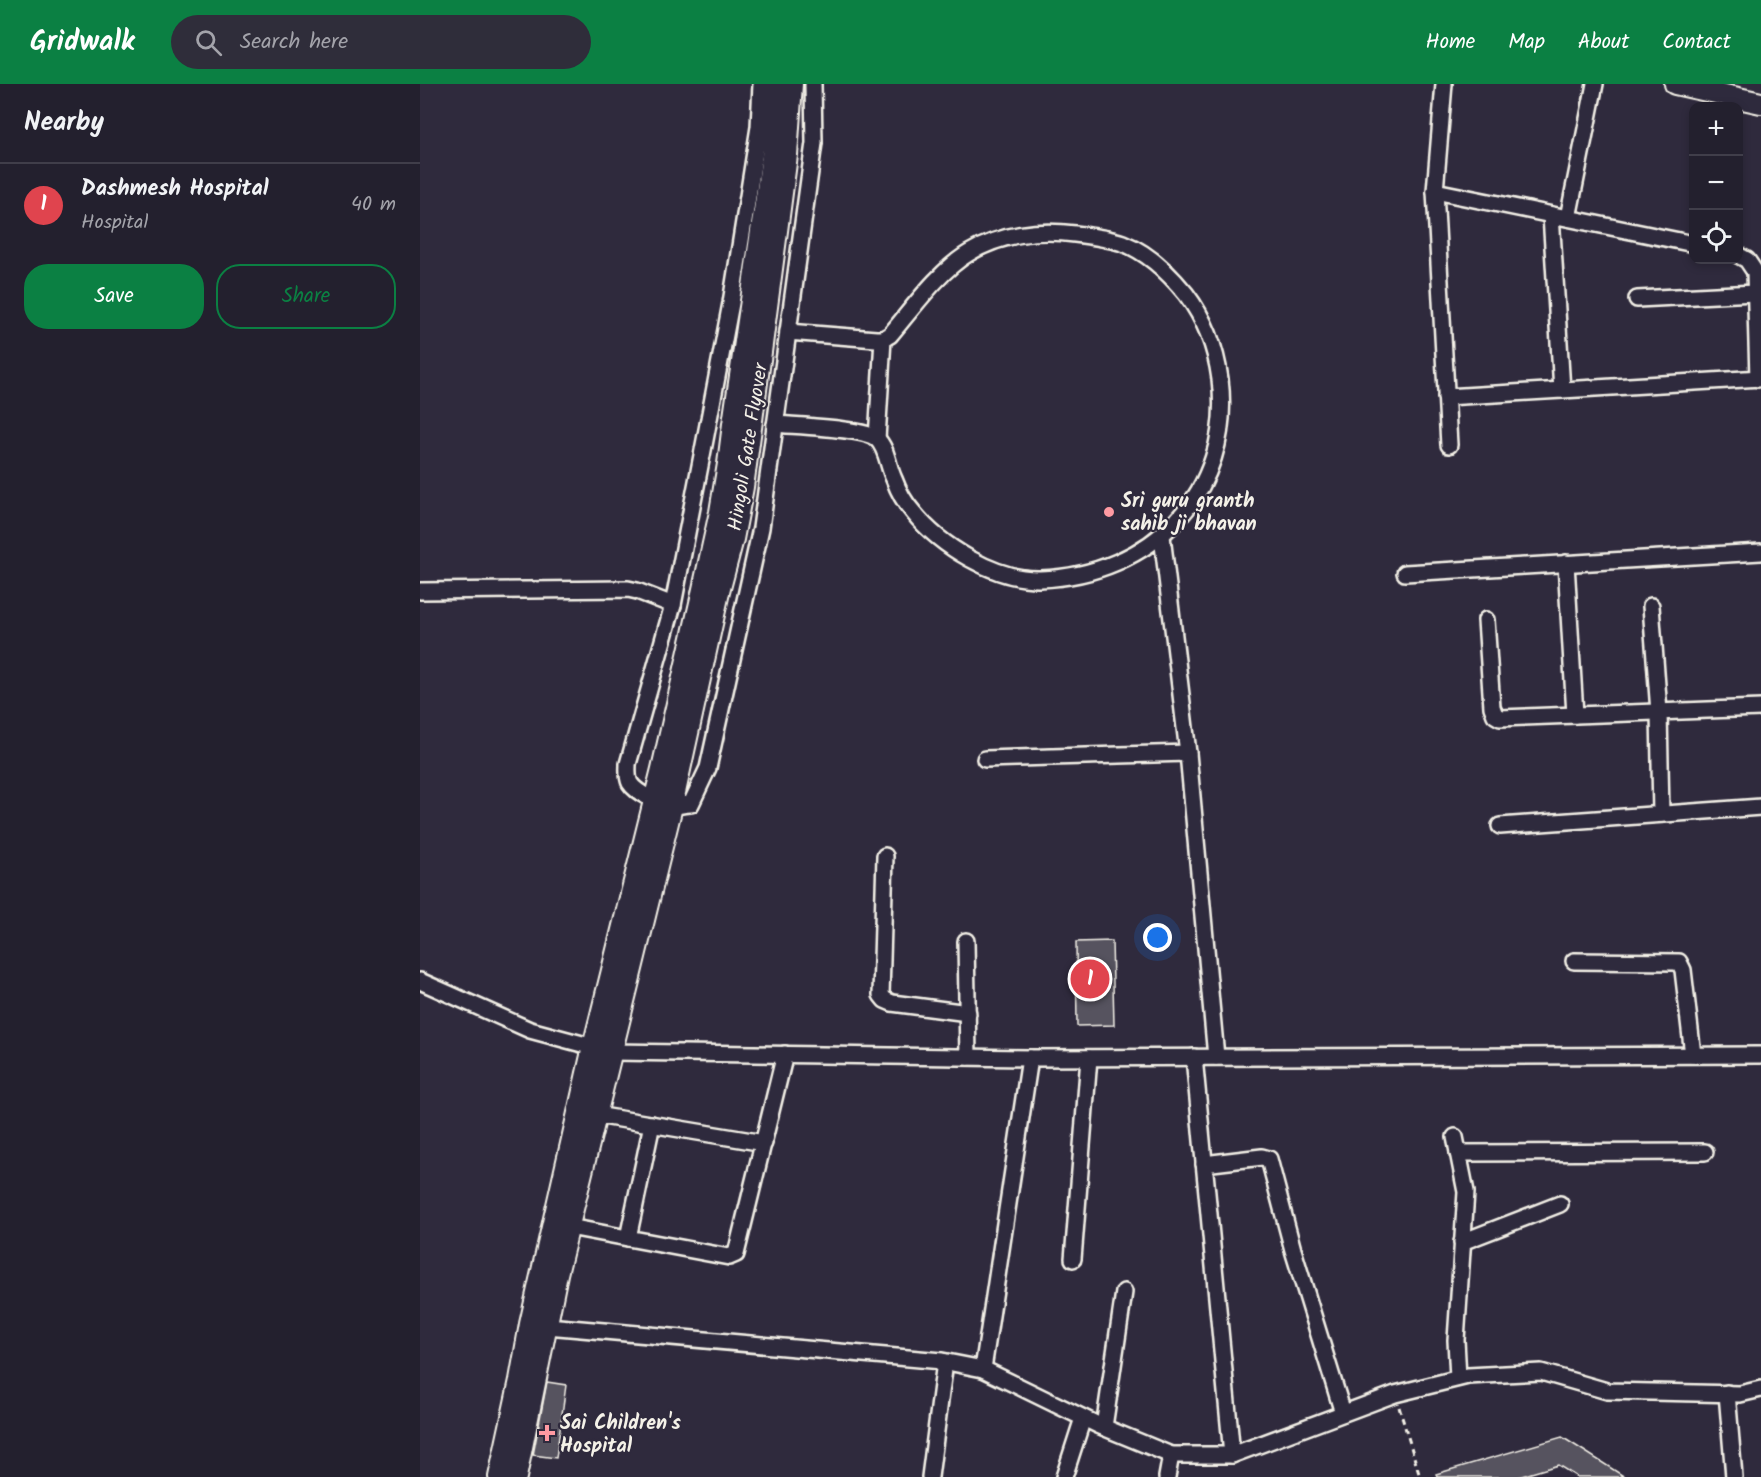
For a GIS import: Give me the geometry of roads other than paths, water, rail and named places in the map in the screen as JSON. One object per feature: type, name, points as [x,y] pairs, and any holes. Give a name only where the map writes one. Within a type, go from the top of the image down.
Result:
[{"type":"main road","name":"Hingoli Gate Flyover","points":[[602,1049],[663,803],[733,539],[743,487],[777,84]]},
{"type":"main road","name":"Hingoli Gate Flyover","points":[[758,314],[787,154],[792,84]]},
{"type":"main road","points":[[1675,84],[1761,103]]},
{"type":"main road","points":[[500,1477],[520,1380],[557,1274],[596,1115],[602,1049]]},
{"type":"main road","points":[[516,1477],[539,1325],[602,1049]]},
{"type":"street","points":[[761,84],[759,127],[731,303],[673,605],[628,764],[630,783],[635,789],[663,803],[691,804],[708,768],[759,539],[814,143],[813,84]]},
{"type":"street","points":[[1444,84],[1435,192],[1449,445]]},
{"type":"street","points":[[1568,218],[1595,84]]},
{"type":"street","points":[[1435,192],[1689,243]]},
{"type":"street","points":[[1551,215],[1562,390]]},
{"type":"street","points":[[775,424],[861,432],[877,439],[882,446],[894,480],[912,512],[942,542],[976,562],[1006,575],[1038,579],[1068,576],[1102,568],[1127,558],[1162,536],[1184,513],[1205,480],[1219,442],[1222,400],[1218,365],[1209,333],[1194,304],[1174,279],[1152,258],[1125,244],[1099,237],[1034,232],[1001,238],[969,253],[942,275],[890,335],[883,339],[788,332]]},
{"type":"street","points":[[1446,397],[1760,378],[1755,272],[1743,258]]},
{"type":"street","points":[[1637,299],[1755,292]]},
{"type":"street","points":[[877,439],[883,339]]},
{"type":"street","points":[[1162,536],[1188,753],[1216,1057]]},
{"type":"street","points":[[1405,573],[1761,552]]},
{"type":"street","points":[[1566,563],[1575,715]]},
{"type":"street","points":[[420,591],[628,590],[637,591],[673,605]]},
{"type":"street","points":[[1651,606],[1659,712],[1661,814]]},
{"type":"street","points":[[1486,620],[1492,707],[1495,715],[1500,718],[1761,708]]},
{"type":"street","points":[[984,759],[1188,753]]},
{"type":"street","points":[[1500,826],[1761,807]]},
{"type":"street","points":[[885,856],[881,995],[892,1003],[968,1013]]},
{"type":"street","points":[[966,941],[969,1057]]},
{"type":"street","points":[[1574,961],[1678,962],[1683,970],[1693,1055]]},
{"type":"street","points":[[420,981],[530,1030],[602,1049],[1030,1058],[1761,1055]]},
{"type":"street","points":[[569,1227],[729,1257],[736,1254],[786,1054]]},
{"type":"street","points":[[1194,1057],[1232,1455]]},
{"type":"street","points":[[983,1369],[1030,1058]]},
{"type":"street","points":[[1073,1259],[1089,1058]]},
{"type":"street","points":[[596,1115],[764,1143]]},
{"type":"street","points":[[628,1238],[652,1124]]},
{"type":"street","points":[[1455,1137],[1466,1192],[1456,1340],[1458,1378]]},
{"type":"street","points":[[1458,1153],[1705,1152]]},
{"type":"street","points":[[1204,1164],[1262,1157],[1269,1159],[1293,1250],[1343,1413]]},
{"type":"street","points":[[1462,1242],[1560,1204]]},
{"type":"street","points":[[1104,1427],[1124,1292]]},
{"type":"street","points":[[539,1325],[945,1362],[983,1369],[1083,1418],[1171,1455],[1232,1455],[1395,1394],[1468,1376],[1541,1372],[1607,1391],[1740,1394],[1761,1389]]},
{"type":"street","points":[[930,1477],[945,1362]]},
{"type":"street","points":[[1727,1393],[1734,1477]]},
{"type":"street","points":[[1064,1477],[1083,1418]]},
{"type":"street","points":[[1167,1477],[1171,1455]]},
{"type":"place","name":"Sri guru granth sahib ji bhavan","points":[[1109,512]]},
{"type":"place","name":"Dashmesh Hospital","points":[[1090,979]]},
{"type":"place","name":"Sai Children's Hospital","points":[[547,1433]]}]
